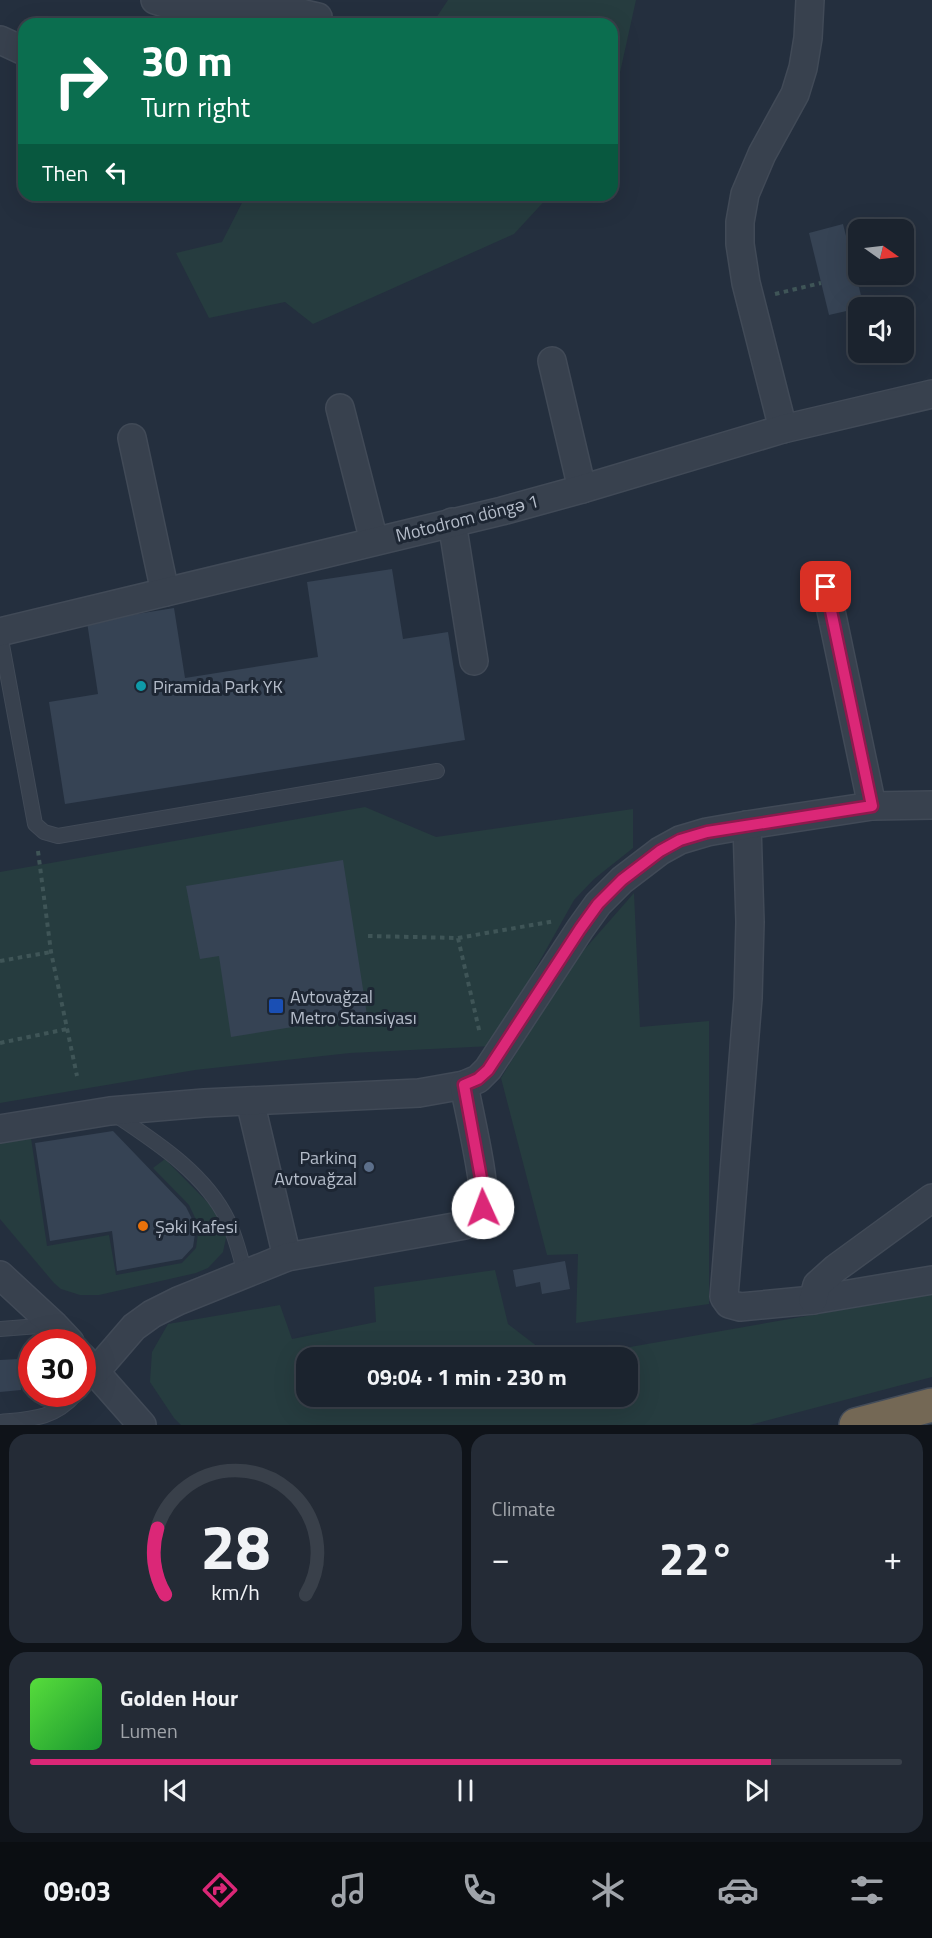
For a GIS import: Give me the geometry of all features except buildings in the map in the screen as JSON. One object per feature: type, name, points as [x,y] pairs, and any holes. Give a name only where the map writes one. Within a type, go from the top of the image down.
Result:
[{"type":"highway","points":[[856,1425],[932,1405]]},
{"type":"street","points":[[155,0],[170,6],[190,9],[286,10],[318,17]]},
{"type":"street","points":[[783,429],[746,283],[740,244],[740,222],[745,194],[762,154],[795,94],[803,68],[808,38],[810,0]]},
{"type":"street","points":[[0,40],[18,48]]},
{"type":"street","points":[[552,361],[582,489]]},
{"type":"street","name":"Motodrom döngə 1","points":[[0,633],[502,511],[783,429],[932,394]]},
{"type":"street","points":[[340,408],[374,541]]},
{"type":"street","points":[[132,438],[165,592]]},
{"type":"street","points":[[452,522],[474,661]]},
{"type":"street","points":[[826,587],[872,806]]},
{"type":"street","points":[[0,1129],[110,1111],[410,1093],[464,1085],[478,1079],[488,1070],[598,904],[622,880],[660,851],[680,840],[707,832],[747,825],[872,806],[932,805]]},
{"type":"street","points":[[747,825],[750,922],[748,998],[724,1297],[729,1305],[740,1307],[813,1300],[932,1280]]},
{"type":"street","points":[[96,1362],[134,1327],[152,1314],[178,1301],[287,1257],[465,1226],[483,1208],[483,1189],[464,1085]]},
{"type":"street","points":[[250,1101],[287,1257]]},
{"type":"street","points":[[813,1300],[817,1285],[836,1268],[932,1198]]},
{"type":"street","points":[[0,1275],[57,1329]]},
{"type":"street","points":[[96,1376],[142,1425]]},
{"type":"lane","points":[[0,633],[35,824],[44,832],[58,836],[437,771]]},
{"type":"lane","points":[[110,1111],[158,1143],[215,1197],[229,1222],[245,1274]]},
{"type":"lane","points":[[0,1329],[18,1330]]},
{"type":"lane","points":[[0,1422],[30,1419],[54,1413],[61,1407]]},
{"type":"path","points":[[751,300],[821,283]]},
{"type":"path","points":[[35,824],[51,952],[77,1076]]},
{"type":"path","points":[[368,936],[458,938],[557,921],[580,929]]},
{"type":"path","points":[[458,938],[488,1070]]},
{"type":"path","points":[[0,961],[51,952]]},
{"type":"path","points":[[0,1043],[67,1029]]},
{"type":"green space","points":[[448,0],[636,0],[618,81],[618,18],[436,18]]},
{"type":"green space","points":[[243,201],[544,201],[514,234],[313,324],[285,302],[209,318],[176,253],[222,242]]},
{"type":"green space","points":[[365,807],[436,837],[633,809],[633,848],[594,879],[574,900],[492,1046],[350,1053],[195,1070],[0,1103],[0,872]]},
{"type":"green space","points":[[634,893],[640,1027],[709,1021],[709,1304],[576,1323],[578,1254],[547,1255],[501,1078],[577,958]]},
{"type":"green space","points":[[31,1138],[47,1246],[109,1235],[116,1275],[182,1263],[196,1248],[199,1226],[189,1205],[153,1168],[165,1159],[220,1215],[226,1227],[223,1252],[208,1268],[196,1273],[99,1295],[80,1295],[61,1289],[0,1219],[0,1143]]},
{"type":"green space","points":[[495,1270],[508,1324],[538,1347],[296,1347],[296,1407],[638,1407],[638,1347],[630,1347],[932,1294],[932,1377],[750,1425],[181,1425],[150,1382],[152,1352],[168,1324],[280,1305],[292,1339],[376,1322],[374,1287]]},
{"type":"place","name":"Piramida Park YK","points":[[141,686]]},
{"type":"place","name":"Avtovağzal Metro Stansiyası","points":[[276,1006]]},
{"type":"place","name":"Parkinq Avtovağzal","points":[[369,1167]]},
{"type":"place","name":"Şəki Kafesi","points":[[143,1226]]},
{"type":"route","points":[[483,1208],[483,1189],[464,1085],[478,1079],[488,1070],[598,904],[622,880],[660,851],[680,840],[727,828],[872,806],[826,587]]}]
